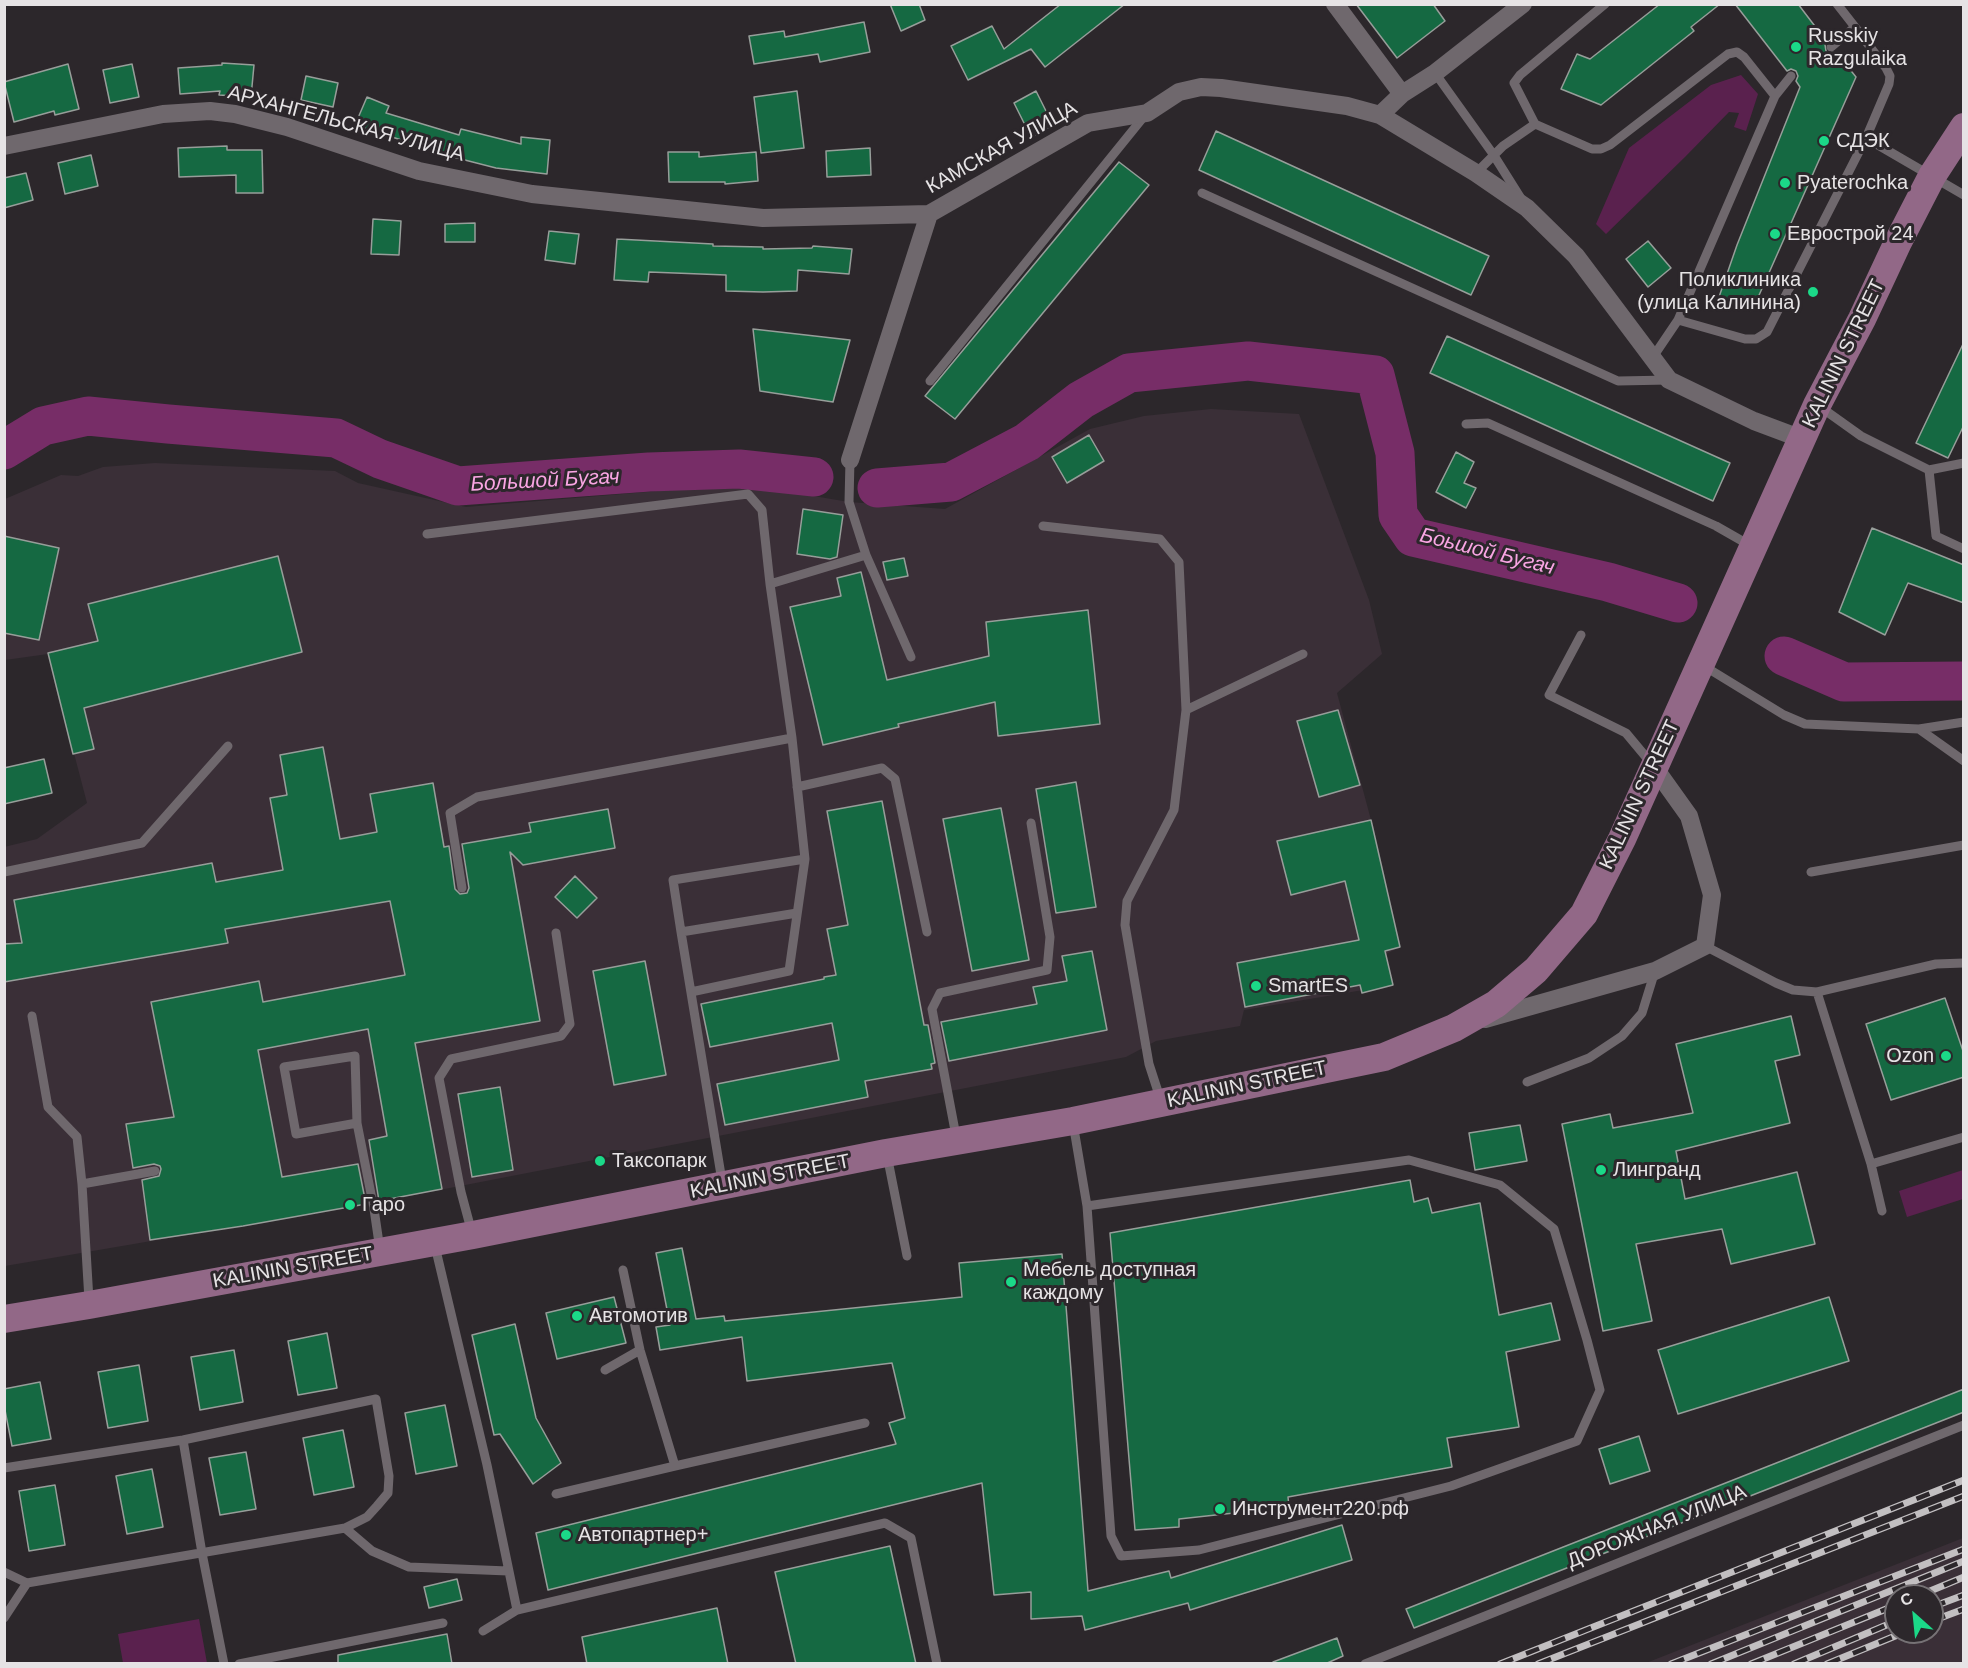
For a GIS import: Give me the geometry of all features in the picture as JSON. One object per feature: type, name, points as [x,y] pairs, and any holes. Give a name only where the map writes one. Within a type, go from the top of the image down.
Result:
[{"type":"main road","name":"KALININ STREET","points":[[4,1319],[473,1235],[886,1153],[1073,1121],[1384,1057],[1454,1028],[1496,1004],[1536,970],[1584,914],[1622,839],[1817,405],[1932,176],[1964,127]]},
{"type":"street","points":[[1335,4],[1402,94]]},
{"type":"street","points":[[1380,115],[1402,94],[1435,73],[1523,4]]},
{"type":"street","name":"КАМСКАЯ УЛИЦА","points":[[850,460],[929,214],[1088,123],[1147,113],[1179,92],[1201,87],[1347,106],[1380,115],[1476,173],[1527,208],[1576,256],[1669,380],[1754,421],[1802,439]]},
{"type":"street","name":"АРХАНГЕЛЬСКАЯ УЛИЦА","points":[[4,146],[163,114],[210,111],[235,114],[287,127],[419,171],[532,194],[763,218],[929,214]]},
{"type":"street","points":[[1454,1028],[1655,971],[1705,946],[1712,896],[1689,816],[1654,767]]},
{"type":"lane","points":[[1605,4],[1520,75],[1515,83],[1535,124],[1592,149],[1610,145],[1728,54],[1737,52],[1744,57],[1775,96]]},
{"type":"lane","points":[[1678,320],[1745,339],[1756,339],[1767,332],[1866,138],[1889,84],[1890,76],[1837,4]]},
{"type":"lane","points":[[1831,47],[1855,27]]},
{"type":"lane","points":[[1435,73],[1493,154],[1527,208]]},
{"type":"lane","points":[[1653,357],[1678,320],[1775,96],[1791,76]]},
{"type":"lane","points":[[930,381],[1147,113]]},
{"type":"lane","points":[[1476,173],[1493,154],[1535,124]]},
{"type":"lane","points":[[1866,138],[1964,195]]},
{"type":"lane","points":[[1202,193],[1618,381],[1669,380]]},
{"type":"lane","points":[[1817,405],[1861,436],[1929,470],[1964,463]]},
{"type":"lane","points":[[1466,424],[1488,423],[1716,526],[1752,546]]},
{"type":"lane","points":[[850,460],[849,502],[866,555],[911,657]]},
{"type":"lane","points":[[1929,470],[1936,536],[1964,549]]},
{"type":"lane","points":[[427,534],[748,494],[762,510],[792,738],[805,860],[789,971],[691,992]]},
{"type":"lane","points":[[1043,526],[1160,539],[1179,562],[1186,710],[1174,810],[1127,901],[1125,925],[1149,1064],[1162,1103]]},
{"type":"lane","points":[[770,584],[866,555]]},
{"type":"lane","points":[[1581,635],[1549,695],[1626,733],[1654,767]]},
{"type":"lane","points":[[1186,710],[1303,654]]},
{"type":"lane","points":[[1699,664],[1785,715],[1805,724],[1918,729],[1964,722]]},
{"type":"lane","points":[[1918,729],[1964,761]]},
{"type":"lane","points":[[462,888],[450,813],[477,797],[792,738]]},
{"type":"lane","points":[[4,872],[142,843],[228,746]]},
{"type":"lane","points":[[797,787],[882,768],[895,779],[927,932]]},
{"type":"lane","points":[[957,1141],[932,1009],[940,993],[1047,970],[1050,937],[1031,823]]},
{"type":"lane","points":[[1811,872],[1964,845]]},
{"type":"lane","points":[[723,1187],[673,880],[805,860]]},
{"type":"lane","points":[[681,932],[797,913]]},
{"type":"lane","points":[[473,1235],[461,1192],[439,1078],[451,1059],[561,1036],[570,1024],[555,933]]},
{"type":"lane","points":[[1705,946],[1793,990],[1817,992],[1936,964],[1964,963]]},
{"type":"lane","points":[[1527,1082],[1589,1058],[1622,1036],[1642,1013],[1655,971]]},
{"type":"lane","points":[[1817,992],[1871,1164],[1882,1211]]},
{"type":"lane","points":[[32,1016],[48,1107],[77,1137],[89,1305]]},
{"type":"lane","points":[[357,1123],[297,1134],[284,1067],[355,1056],[357,1123],[380,1252]]},
{"type":"lane","points":[[1073,1121],[1086,1206],[1111,1536],[1121,1556],[1199,1550],[1451,1486],[1577,1441],[1600,1390],[1554,1229],[1500,1185],[1408,1160],[1086,1206]]},
{"type":"lane","points":[[1871,1164],[1964,1137]]},
{"type":"lane","points":[[886,1153],[907,1256]]},
{"type":"lane","points":[[82,1184],[155,1171]]},
{"type":"lane","points":[[434,1242],[487,1465],[516,1610]]},
{"type":"lane","points":[[623,1270],[640,1350],[675,1466]]},
{"type":"lane","points":[[605,1370],[640,1350]]},
{"type":"lane","points":[[4,1468],[183,1440],[376,1399],[389,1476],[388,1493],[367,1517],[345,1528],[27,1583],[5,1572]]},
{"type":"lane","points":[[556,1494],[865,1423]]},
{"type":"lane","name":"ДОРОЖНАЯ УЛИЦА","points":[[1365,1664],[1964,1425]]},
{"type":"lane","points":[[183,1440],[224,1664]]},
{"type":"lane","points":[[483,1631],[516,1610],[885,1523],[911,1538],[937,1664]]},
{"type":"lane","points":[[345,1528],[372,1551],[409,1567],[508,1571]]},
{"type":"lane","points":[[4,1618],[27,1583]]},
{"type":"lane","points":[[239,1664],[443,1623]]},
{"type":"shaded area","points":[[1741,75],[1758,94],[1746,131],[1734,127],[1739,113],[1729,112],[1606,234],[1596,224],[1629,148],[1711,85]]},
{"type":"shaded area","points":[[1211,409],[1299,414],[1369,600],[1382,654],[1337,693],[1371,820],[1400,947],[1386,954],[1393,985],[1244,1010],[1240,1026],[1156,1041],[1126,1057],[362,1205],[5,1266],[4,847],[37,839],[87,803],[48,654],[5,660],[5,499],[61,475],[78,476],[103,467],[155,463],[335,471],[358,483],[466,507],[743,484],[849,502],[945,509],[1090,429],[1144,416]]},
{"type":"shaded area","points":[[1963,1170],[1963,1199],[1907,1217],[1899,1191]]},
{"type":"shaded area","points":[[1963,1538],[1963,1663],[1646,1663]]},
{"type":"shaded area","points":[[199,1619],[207,1663],[123,1663],[118,1634]]},
{"type":"building","points":[[890,4],[919,4],[925,20],[901,31]]},
{"type":"building","points":[[1061,4],[1125,4],[1045,67],[1031,49],[968,80],[951,46],[992,26],[1004,49]]},
{"type":"building","points":[[1356,4],[1433,4],[1445,21],[1397,58]]},
{"type":"building","points":[[1660,4],[1720,4],[1691,27],[1694,31],[1601,105],[1561,89],[1577,54],[1590,59]]},
{"type":"building","points":[[1735,4],[1798,4],[1827,42],[1826,51],[1836,52],[1856,77],[1752,311],[1719,297],[1737,245],[1800,87],[1796,81],[1798,76],[1796,71],[1791,69],[1787,71]]},
{"type":"building","points":[[864,22],[870,52],[820,62],[818,54],[754,64],[749,36],[784,31],[785,37]]},
{"type":"building","points":[[222,63],[254,65],[251,97],[219,95],[220,91],[180,94],[178,68],[222,65]]},
{"type":"building","points":[[68,64],[79,109],[55,115],[54,111],[14,122],[4,82]]},
{"type":"building","points":[[132,64],[139,97],[110,103],[103,70]]},
{"type":"building","points":[[306,76],[338,83],[333,107],[301,100]]},
{"type":"building","points":[[797,91],[804,148],[761,153],[754,97]]},
{"type":"building","points":[[1036,91],[1053,125],[1031,137],[1014,103]]},
{"type":"building","points":[[367,97],[389,106],[386,113],[459,135],[461,129],[521,144],[521,137],[550,140],[547,174],[496,168],[457,158],[355,125]]},
{"type":"building","points":[[1216,131],[1489,256],[1471,295],[1199,170]]},
{"type":"building","points":[[227,146],[227,150],[262,150],[263,193],[236,193],[236,175],[179,177],[178,148]]},
{"type":"building","points":[[870,148],[871,175],[827,177],[826,151]]},
{"type":"building","points":[[668,152],[699,152],[699,157],[756,152],[758,181],[725,184],[725,182],[669,182]]},
{"type":"building","points":[[91,155],[98,186],[65,194],[58,163]]},
{"type":"building","points":[[1119,162],[1149,185],[955,419],[925,396]]},
{"type":"building","points":[[26,173],[33,200],[4,208],[4,178]]},
{"type":"building","points":[[373,219],[401,221],[399,255],[371,254]]},
{"type":"building","points":[[475,223],[475,242],[445,242],[445,224]]},
{"type":"building","points":[[549,231],[579,234],[575,264],[545,260]]},
{"type":"building","points":[[617,239],[763,247],[763,249],[812,248],[813,246],[852,249],[849,274],[798,270],[797,291],[726,291],[726,275],[649,272],[648,282],[614,280]]},
{"type":"building","points":[[1648,241],[1671,268],[1648,287],[1626,259]]},
{"type":"building","points":[[753,329],[850,340],[833,402],[760,391]]},
{"type":"building","points":[[1447,336],[1730,463],[1713,501],[1430,373]]},
{"type":"building","points":[[1964,342],[1964,425],[1948,458],[1916,443]]},
{"type":"building","points":[[1089,435],[1104,461],[1067,483],[1052,457]]},
{"type":"building","points":[[1456,452],[1474,462],[1464,483],[1476,488],[1466,508],[1436,492]]},
{"type":"building","points":[[803,509],[843,515],[837,557],[830,559],[797,554]]},
{"type":"building","points":[[1872,528],[1964,565],[1964,603],[1908,583],[1885,635],[1839,612]]},
{"type":"building","points":[[4,536],[59,548],[39,640],[4,633]]},
{"type":"building","points":[[278,556],[302,652],[84,708],[94,749],[73,754],[48,653],[98,641],[88,604]]},
{"type":"building","points":[[904,558],[908,576],[887,580],[883,562]]},
{"type":"building","points":[[861,572],[887,680],[989,656],[986,622],[1088,610],[1100,724],[998,736],[995,702],[898,724],[899,727],[823,745],[790,607],[841,596],[837,578]]},
{"type":"building","points":[[1338,710],[1360,785],[1319,797],[1297,721]]},
{"type":"building","points":[[323,747],[340,839],[377,832],[370,794],[433,783],[444,847],[449,846],[455,889],[460,894],[467,893],[469,888],[462,844],[531,832],[529,823],[608,809],[615,848],[523,865],[510,852],[540,1021],[415,1043],[442,1189],[379,1201],[369,1140],[387,1136],[368,1029],[258,1050],[282,1177],[358,1164],[366,1204],[150,1240],[142,1180],[159,1176],[161,1169],[160,1166],[154,1164],[133,1168],[126,1124],[174,1117],[151,1002],[259,981],[263,1002],[405,975],[390,901],[225,929],[228,943],[4,982],[4,944],[22,943],[14,900],[212,863],[216,882],[283,870],[270,798],[287,795],[280,755]]},
{"type":"building","points":[[44,759],[52,793],[4,804],[4,768]]},
{"type":"building","points":[[1076,782],[1096,907],[1056,913],[1036,789]]},
{"type":"building","points":[[882,801],[924,1025],[928,1025],[935,1063],[931,1064],[932,1069],[865,1081],[868,1097],[725,1125],[717,1084],[839,1060],[832,1023],[710,1047],[701,1004],[836,975],[827,929],[848,925],[827,811]]},
{"type":"building","points":[[1001,808],[1029,960],[972,971],[943,819]]},
{"type":"building","points":[[1371,820],[1400,947],[1385,951],[1393,985],[1362,993],[1360,985],[1245,1007],[1237,963],[1359,940],[1345,881],[1291,895],[1277,841]]},
{"type":"building","points":[[575,876],[597,898],[577,918],[555,897]]},
{"type":"building","points":[[1092,951],[1107,1030],[949,1061],[941,1022],[1037,1004],[1033,987],[1067,981],[1062,956]]},
{"type":"building","points":[[645,961],[666,1075],[614,1085],[593,971]]},
{"type":"building","points":[[1945,998],[1964,1054],[1964,1077],[1891,1100],[1866,1024]]},
{"type":"building","points":[[1791,1016],[1800,1055],[1775,1061],[1790,1123],[1676,1151],[1685,1199],[1797,1172],[1815,1244],[1731,1264],[1722,1229],[1636,1244],[1652,1321],[1603,1331],[1562,1124],[1610,1114],[1613,1128],[1693,1113],[1676,1044]]},
{"type":"building","points":[[500,1087],[513,1170],[472,1177],[458,1094]]},
{"type":"building","points":[[1520,1125],[1527,1161],[1475,1170],[1469,1133]]},
{"type":"building","points":[[1410,1180],[1414,1202],[1428,1198],[1432,1213],[1480,1203],[1499,1315],[1551,1303],[1560,1340],[1506,1352],[1519,1427],[1447,1438],[1452,1467],[1288,1497],[1289,1507],[1179,1519],[1179,1527],[1135,1530],[1110,1233]]},
{"type":"building","points":[[682,1248],[696,1319],[724,1316],[725,1321],[962,1297],[959,1263],[1062,1254],[1088,1591],[1169,1571],[1171,1578],[1342,1525],[1352,1560],[1190,1610],[1188,1603],[1085,1630],[1082,1616],[1031,1619],[1031,1592],[994,1595],[982,1483],[548,1590],[536,1533],[896,1444],[889,1423],[905,1418],[892,1363],[747,1381],[742,1337],[660,1350],[656,1327],[670,1325],[656,1253]]},
{"type":"building","points":[[614,1297],[626,1343],[557,1359],[546,1313]]},
{"type":"building","points":[[1829,1297],[1849,1361],[1678,1414],[1658,1350]]},
{"type":"building","points":[[515,1324],[536,1418],[561,1463],[533,1484],[500,1434],[494,1435],[472,1335]]},
{"type":"building","points":[[327,1333],[337,1388],[298,1395],[288,1341]]},
{"type":"building","points":[[234,1350],[243,1402],[200,1410],[191,1357]]},
{"type":"building","points":[[139,1365],[148,1421],[108,1428],[98,1372]]},
{"type":"building","points":[[40,1382],[51,1439],[12,1446],[4,1405],[4,1389]]},
{"type":"building","points":[[1964,1389],[1964,1412],[1414,1628],[1406,1609]]},
{"type":"building","points":[[445,1405],[457,1466],[416,1474],[405,1413]]},
{"type":"building","points":[[343,1430],[354,1487],[314,1495],[303,1438]]},
{"type":"building","points":[[1639,1436],[1650,1471],[1610,1484],[1599,1449]]},
{"type":"building","points":[[246,1452],[256,1509],[220,1515],[209,1458]]},
{"type":"building","points":[[152,1469],[163,1527],[127,1534],[116,1476]]},
{"type":"building","points":[[55,1485],[65,1545],[29,1551],[19,1491]]},
{"type":"building","points":[[890,1546],[916,1664],[796,1664],[775,1572]]},
{"type":"building","points":[[457,1579],[462,1600],[429,1608],[424,1587]]},
{"type":"building","points":[[717,1608],[728,1664],[587,1664],[582,1637]]},
{"type":"building","points":[[447,1634],[452,1664],[338,1664],[338,1655]]},
{"type":"building","points":[[1337,1638],[1343,1656],[1325,1664],[1273,1664],[1273,1662]]},
{"type":"waterway","name":"Боьшой Бугач","points":[[877,488],[951,482],[1027,442],[1081,400],[1129,373],[1248,361],[1375,375],[1395,453],[1398,515],[1413,537],[1608,582],[1678,603]]},
{"type":"waterway","name":"Большой Бугач","points":[[4,450],[43,426],[88,416],[336,438],[380,459],[458,486],[649,472],[739,469],[814,477]]},
{"type":"waterway","name":"Большой Бугач","points":[[1784,656],[1844,682],[1964,681]]},
{"type":"railway","points":[[1500,1664],[1964,1480]]},
{"type":"railway","points":[[1538,1664],[1964,1496]]},
{"type":"railway","points":[[1671,1664],[1964,1549]]},
{"type":"railway","points":[[1711,1664],[1964,1561]]},
{"type":"railway","points":[[1944,1585],[1964,1577]]},
{"type":"railway","points":[[1944,1602],[1964,1595]]},
{"type":"railway","points":[[1944,1616],[1964,1609]]},
{"type":"railway","points":[[1751,1664],[1884,1610]]},
{"type":"railway","points":[[1794,1664],[1884,1626]]},
{"type":"railway","points":[[1827,1664],[1884,1641]]},
{"type":"place","name":"Russkiy Razgulaika","points":[[1796,47]]},
{"type":"place","name":"СДЭК","points":[[1824,141]]},
{"type":"place","name":"Pyaterochka","points":[[1785,183]]},
{"type":"place","name":"Еврострой 24","points":[[1775,234]]},
{"type":"place","name":"Поликлиника (улица Калинина)","points":[[1813,292]]},
{"type":"place","name":"SmartES","points":[[1256,986]]},
{"type":"place","name":"Ozon","points":[[1946,1056]]},
{"type":"place","name":"Таксопарк","points":[[600,1161]]},
{"type":"place","name":"Лингранд","points":[[1601,1170]]},
{"type":"place","name":"Гаро","points":[[350,1205]]},
{"type":"place","name":"Мебель доступная каждому","points":[[1011,1282]]},
{"type":"place","name":"Автомотив","points":[[577,1316]]},
{"type":"place","name":"Инструмент220.рф","points":[[1220,1509]]},
{"type":"place","name":"Автопартнер+","points":[[566,1535]]}]
